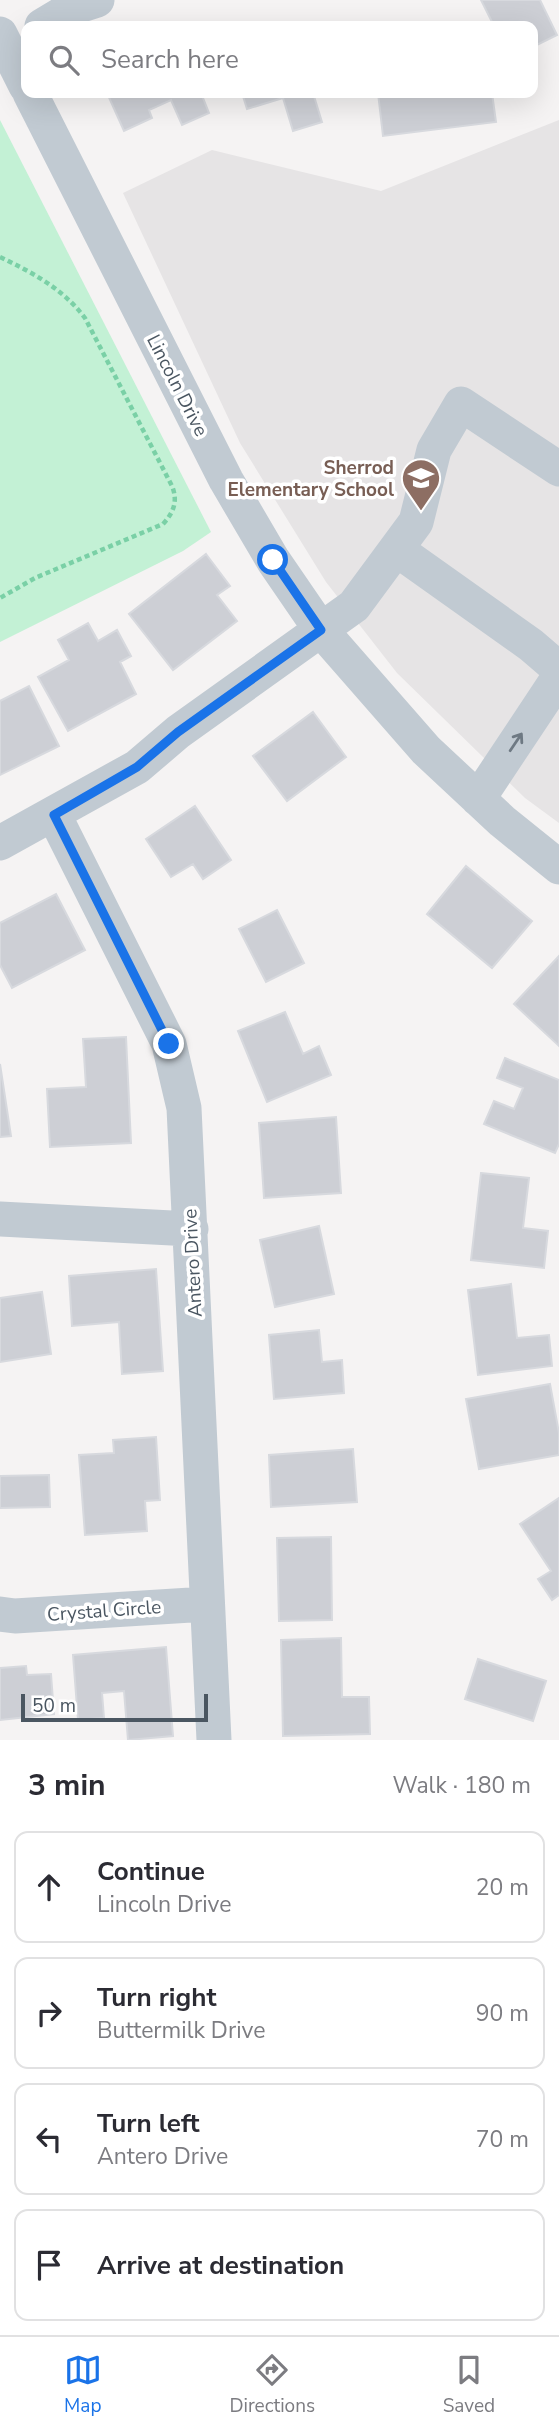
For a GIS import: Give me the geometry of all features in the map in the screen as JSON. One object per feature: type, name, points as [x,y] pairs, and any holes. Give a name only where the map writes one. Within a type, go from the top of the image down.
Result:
[{"type":"street","points":[[50,21],[72,8],[97,0]]},
{"type":"street","points":[[11,39],[21,70]]},
{"type":"street","name":"Lincoln Drive","points":[[33,98],[226,480],[273,560],[321,630],[426,750],[478,799],[553,850]]},
{"type":"street","points":[[0,844],[137,767],[178,732],[354,606],[416,522],[434,450],[461,404],[559,469]]},
{"type":"street","points":[[396,549],[531,645],[559,669]]},
{"type":"street","points":[[478,799],[559,677]]},
{"type":"street","name":"Antero Drive","points":[[54,815],[169,1044],[184,1108],[214,1740]]},
{"type":"street","points":[[0,1219],[191,1229]]},
{"type":"street","name":"Crystal Circle","points":[[0,1614],[15,1616],[208,1604]]},
{"type":"path","points":[[0,257],[44,279],[72,301],[85,318],[172,486],[175,500],[170,517],[163,524],[35,578],[0,598]]},
{"type":"shaded area","name":"Sherrod Elementary School","points":[[559,120],[559,823],[525,798],[397,673],[326,582],[240,443],[123,193],[212,150],[381,191]]},
{"type":"green space","points":[[0,120],[211,532],[183,551],[0,642]]},
{"type":"building","points":[[481,0],[540,0],[557,35],[538,44],[538,21],[492,21]]},
{"type":"building","points":[[109,98],[203,98],[209,113],[182,125],[171,100],[149,110],[152,118],[124,131]]},
{"type":"building","points":[[244,98],[283,98],[247,109]]},
{"type":"building","points":[[283,98],[315,98],[322,122],[293,131]]},
{"type":"building","points":[[379,98],[493,98],[496,122],[383,136]]},
{"type":"building","points":[[206,554],[230,586],[217,595],[237,621],[173,670],[129,614]]},
{"type":"building","points":[[88,623],[98,641],[117,630],[131,656],[120,662],[136,694],[68,731],[38,677],[69,660],[58,640]]},
{"type":"building","points":[[29,686],[59,746],[0,775],[0,701]]},
{"type":"building","points":[[313,712],[346,757],[287,801],[253,756]]},
{"type":"building","points":[[195,806],[231,860],[203,879],[193,864],[171,877],[146,839]]},
{"type":"building","points":[[466,866],[532,921],[492,968],[427,914]]},
{"type":"building","points":[[56,894],[85,950],[12,988],[0,965],[0,923]]},
{"type":"building","points":[[277,910],[304,963],[266,982],[239,929]]},
{"type":"building","points":[[559,956],[559,1046],[514,1004]]},
{"type":"building","points":[[285,1012],[303,1054],[319,1046],[331,1075],[267,1102],[238,1031]]},
{"type":"building","points":[[126,1037],[131,1143],[50,1147],[47,1089],[86,1087],[83,1039]]},
{"type":"building","points":[[505,1058],[559,1080],[559,1144],[555,1153],[484,1124],[494,1101],[514,1109],[523,1088],[497,1078]]},
{"type":"building","points":[[0,1064],[11,1136],[0,1137]]},
{"type":"building","points":[[336,1117],[341,1193],[264,1198],[259,1123]]},
{"type":"building","points":[[481,1173],[529,1178],[523,1228],[548,1231],[544,1268],[471,1260]]},
{"type":"building","points":[[319,1226],[334,1294],[275,1307],[260,1240]]},
{"type":"building","points":[[156,1269],[163,1371],[122,1374],[119,1322],[72,1326],[69,1276]]},
{"type":"building","points":[[511,1284],[517,1338],[549,1335],[552,1366],[478,1375],[468,1290]]},
{"type":"building","points":[[42,1292],[51,1354],[0,1362],[0,1298]]},
{"type":"building","points":[[319,1330],[322,1362],[342,1360],[344,1393],[274,1399],[269,1335]]},
{"type":"building","points":[[550,1384],[559,1433],[559,1455],[479,1469],[466,1399]]},
{"type":"building","points":[[156,1437],[160,1500],[145,1501],[147,1531],[85,1535],[79,1455],[114,1453],[113,1440]]},
{"type":"building","points":[[353,1449],[357,1502],[271,1507],[269,1455]]},
{"type":"building","points":[[49,1475],[50,1507],[0,1508],[0,1476]]},
{"type":"building","points":[[559,1498],[559,1595],[552,1600],[538,1579],[551,1571],[520,1524]]},
{"type":"building","points":[[331,1537],[332,1620],[279,1621],[277,1538]]},
{"type":"building","points":[[341,1638],[342,1697],[369,1697],[370,1734],[283,1736],[281,1640]]},
{"type":"building","points":[[166,1647],[173,1736],[128,1740],[124,1691],[102,1693],[104,1718],[78,1720],[73,1655]]},
{"type":"building","points":[[478,1659],[546,1681],[533,1721],[465,1699]]},
{"type":"building","points":[[26,1666],[27,1675],[51,1674],[54,1714],[0,1720],[0,1668]]},
{"type":"place","name":"Sherrod Elementary School","points":[[421,512]]},
{"type":"route","points":[[169,1044],[54,815],[137,767],[178,732],[321,630],[273,560]]}]
